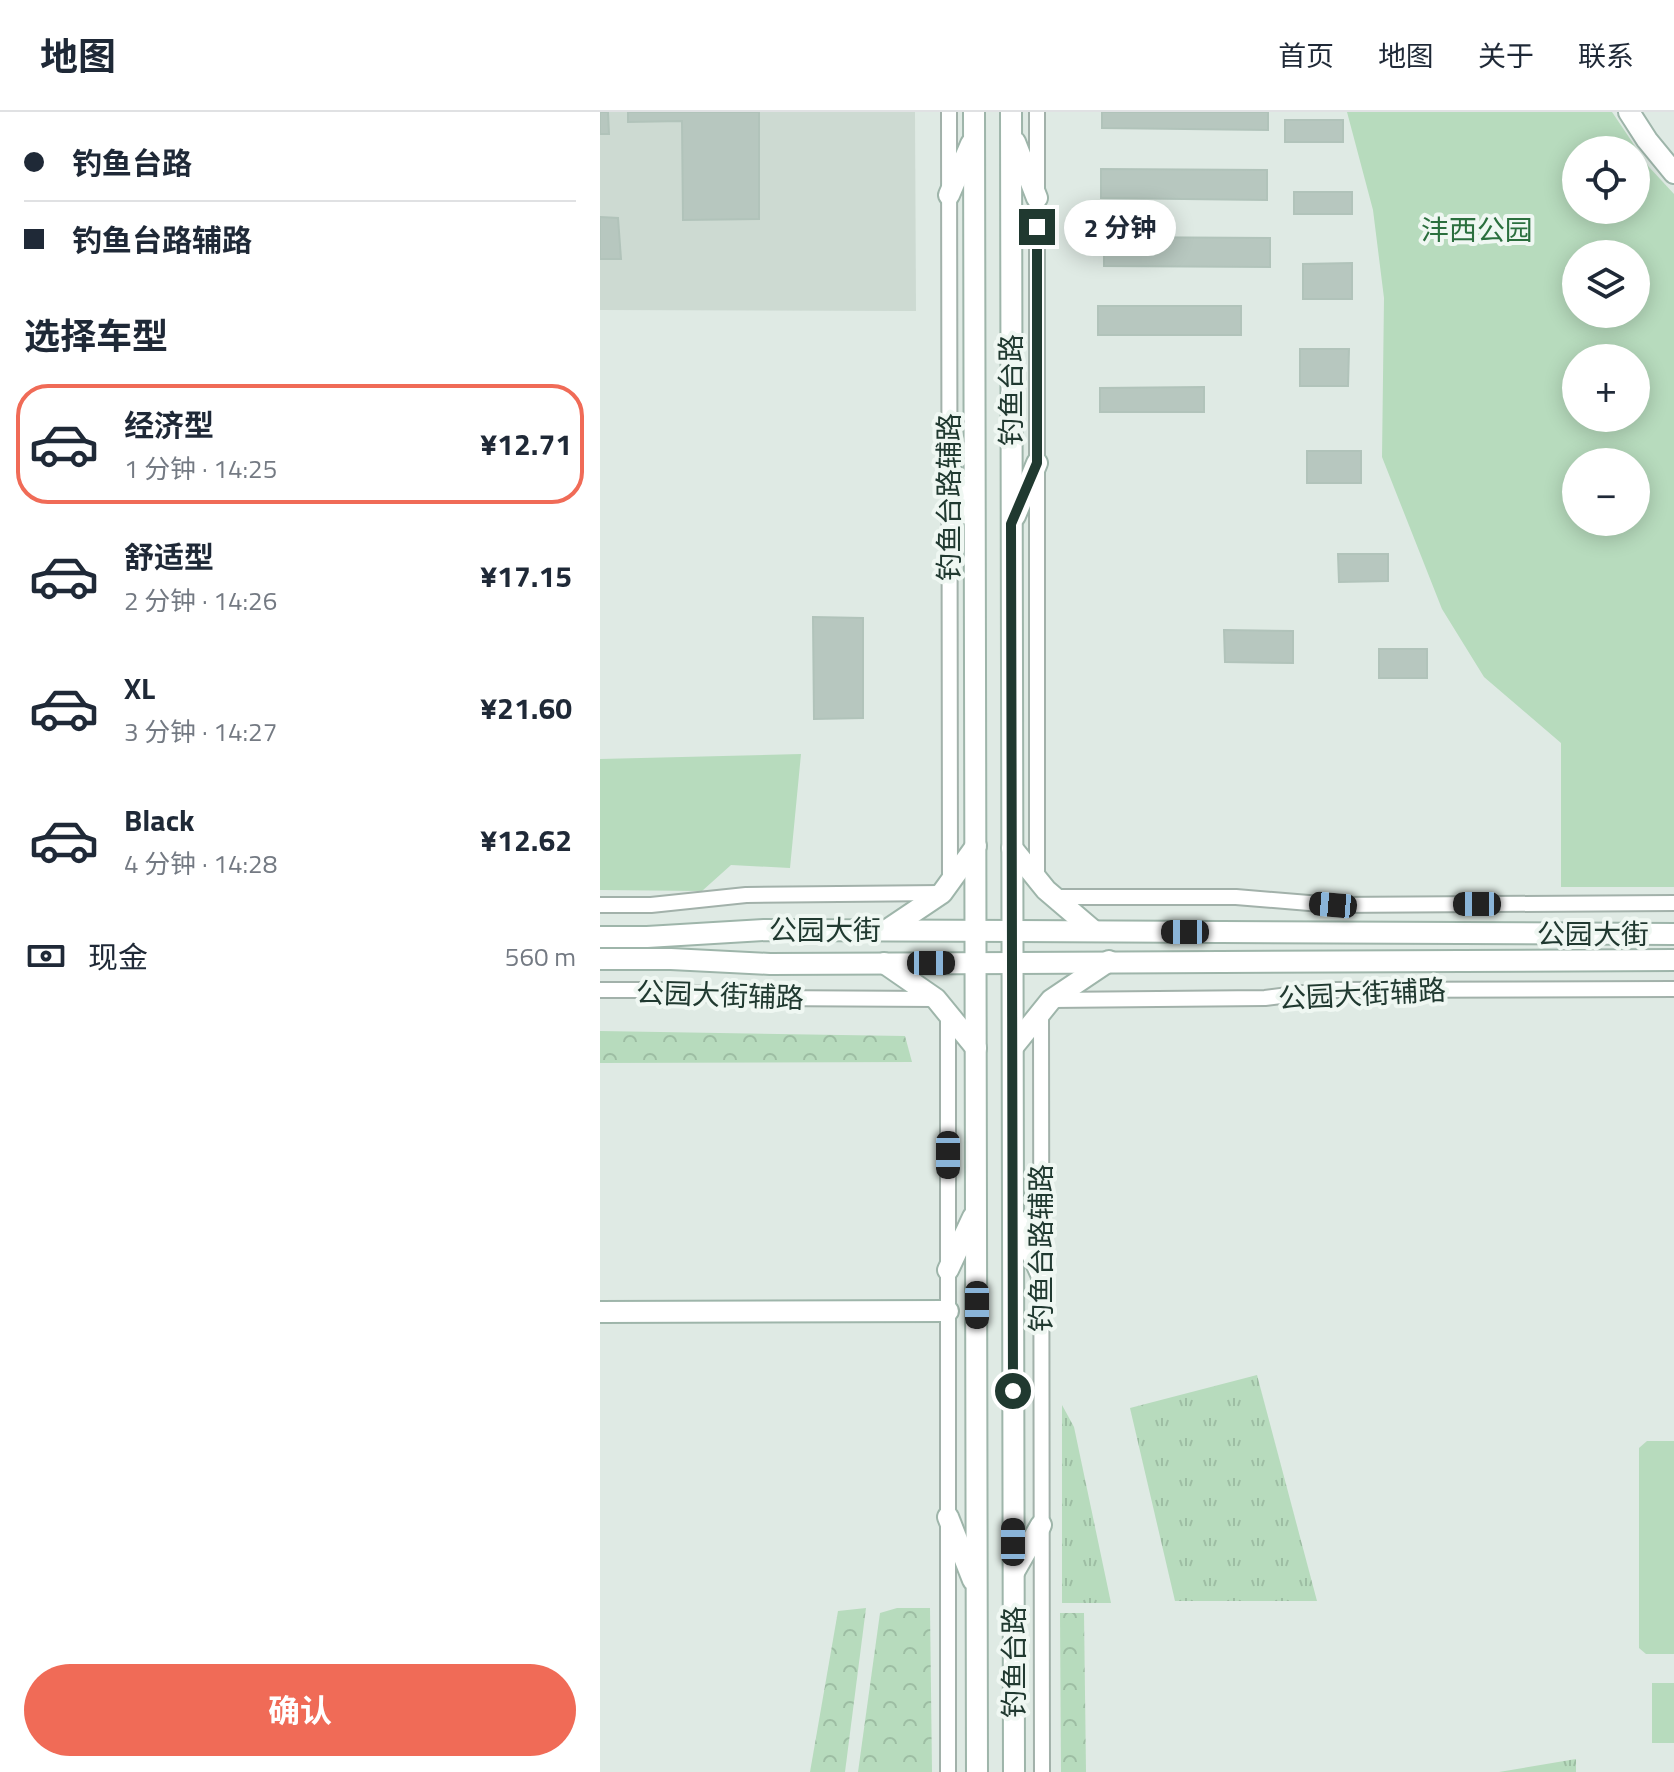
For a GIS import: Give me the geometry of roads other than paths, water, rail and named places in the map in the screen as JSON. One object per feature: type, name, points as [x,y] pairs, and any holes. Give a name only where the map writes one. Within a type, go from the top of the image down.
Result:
[{"type":"main road","name":"钓鱼台路","points":[[974,112],[977,1772]]},
{"type":"main road","points":[[1629,112],[1674,173]]},
{"type":"main road","points":[[1011,122],[1037,198]]},
{"type":"main road","name":"钓鱼台路","points":[[1011,122],[1014,1772]]},
{"type":"main road","points":[[949,195],[974,137]]},
{"type":"main road","points":[[1011,524],[1037,463]]},
{"type":"main road","points":[[949,466],[975,523]]},
{"type":"main road","points":[[976,771],[1012,771]]},
{"type":"main road","points":[[887,930],[946,888],[976,846]]},
{"type":"main road","points":[[1012,848],[1037,879],[1094,931]]},
{"type":"main road","name":"公园大街","points":[[600,937],[764,930],[1674,934]]},
{"type":"main road","name":"公园大街","points":[[600,959],[770,964],[1674,960]]},
{"type":"main road","points":[[1013,1047],[1046,1006],[1109,961]]},
{"type":"main road","points":[[884,963],[942,1006],[976,1048]]},
{"type":"main road","points":[[977,1134],[1013,1134]]},
{"type":"main road","points":[[948,1270],[977,1210]]},
{"type":"main road","points":[[1013,1211],[1041,1274]]},
{"type":"main road","points":[[600,1312],[948,1311]]},
{"type":"main road","points":[[948,1517],[977,1589]]},
{"type":"main road","points":[[1014,1572],[1041,1525]]},
{"type":"street","name":"钓鱼台路辅路","points":[[946,888],[949,112]]},
{"type":"street","points":[[1037,112],[1037,879]]},
{"type":"street","points":[[600,905],[651,905],[746,895],[946,888]]},
{"type":"street","points":[[1055,897],[1236,897],[1333,905],[1674,903]]},
{"type":"street","name":"公园大街辅路","points":[[1046,1006],[1265,998],[1328,990],[1674,989]]},
{"type":"street","name":"公园大街辅路","points":[[600,990],[663,990],[748,998],[942,1006]]},
{"type":"street","points":[[942,1006],[948,1270],[948,1772]]},
{"type":"street","name":"钓鱼台路辅路","points":[[1042,1772],[1041,1274],[1046,1006]]},
{"type":"park label","name":"沣西公园","points":[[1477,230]]}]
